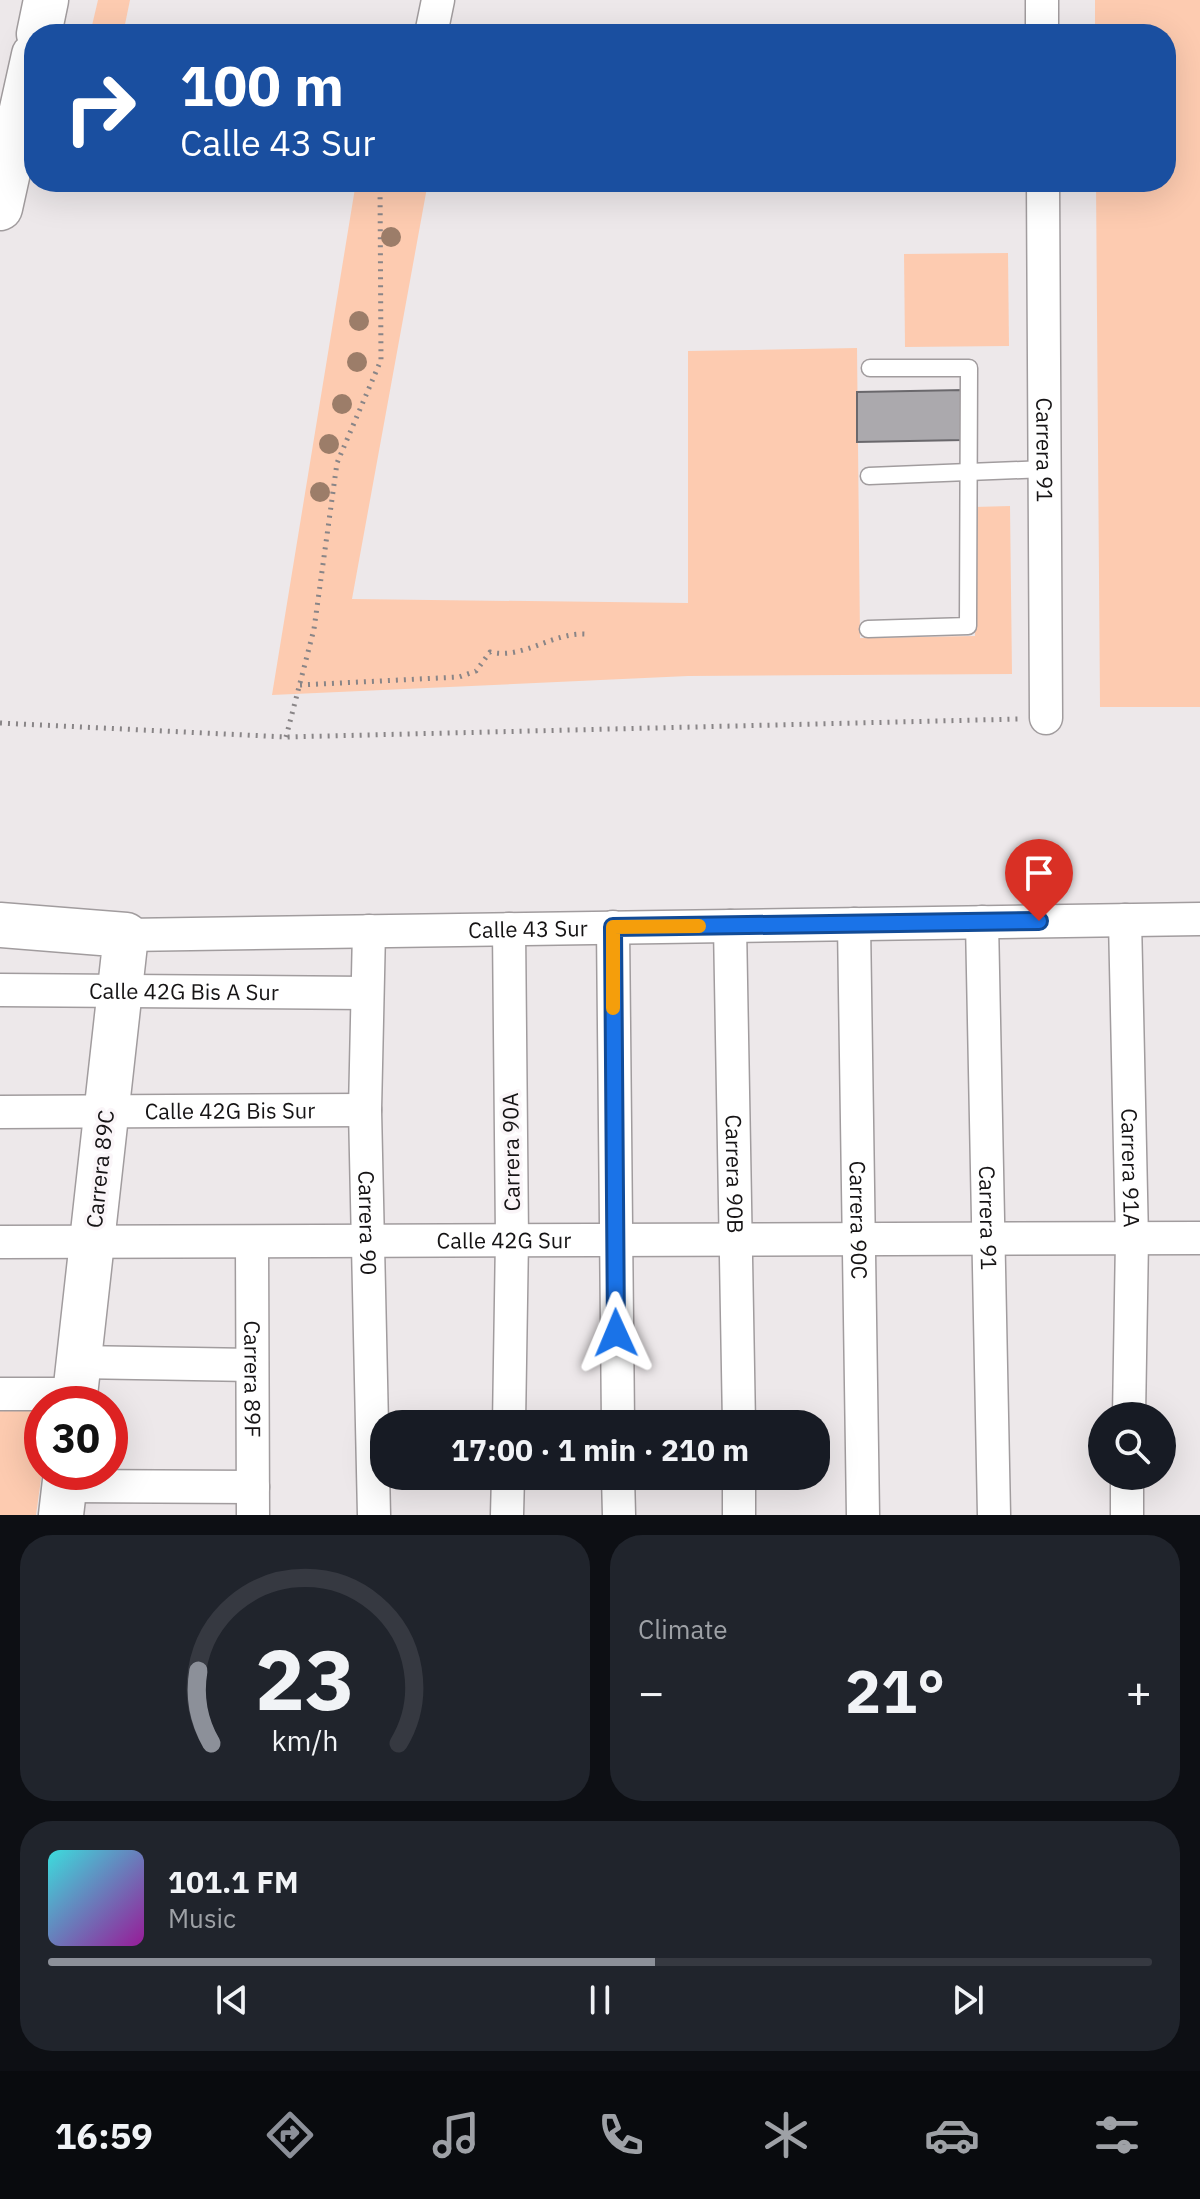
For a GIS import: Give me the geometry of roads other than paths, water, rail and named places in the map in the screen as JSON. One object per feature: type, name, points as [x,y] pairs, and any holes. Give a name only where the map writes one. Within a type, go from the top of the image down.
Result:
[{"type":"street","points":[[41,24],[46,0]]},
{"type":"street","points":[[433,24],[438,0]]},
{"type":"street","points":[[1042,0],[1042,24]]},
{"type":"street","points":[[0,208],[24,110]]},
{"type":"street","name":"Carrera 91","points":[[1043,192],[1046,718]]},
{"type":"street","name":"Calle 43 Sur","points":[[0,925],[126,935],[1200,919]]},
{"type":"street","name":"Carrera 91A","points":[[1125,920],[1132,1239],[1129,1402]]},
{"type":"street","name":"Carrera 91","points":[[982,922],[994,1515]]},
{"type":"street","name":"Carrera 90C","points":[[854,924],[863,1515]]},
{"type":"street","name":"Carrera 90B","points":[[730,926],[739,1410]]},
{"type":"street","points":[[613,927],[618,1410]]},
{"type":"street","name":"Carrera 90A","points":[[509,929],[512,1238],[509,1410]]},
{"type":"street","name":"Carrera 90","points":[[369,931],[365,1110],[374,1515]]},
{"type":"street","name":"Carrera 89C","points":[[76,1386],[126,935]]},
{"type":"street","name":"Calle 42G Bis A Sur","points":[[0,990],[367,993]]},
{"type":"street","name":"Calle 42G Bis Sur","points":[[0,1112],[365,1110]]},
{"type":"street","name":"Calle 42G Sur","points":[[0,1242],[1200,1238]]},
{"type":"street","name":"Carrera 89F","points":[[252,1243],[253,1501]]},
{"type":"street","points":[[84,1386],[252,1365]]},
{"type":"street","points":[[0,1394],[24,1392]]},
{"type":"street","points":[[507,1515],[508,1490]]},
{"type":"street","points":[[618,1490],[619,1515]]},
{"type":"street","points":[[739,1490],[739,1515]]},
{"type":"street","points":[[1127,1490],[1127,1515]]},
{"type":"street","points":[[64,1491],[253,1501]]},
{"type":"lane","points":[[868,629],[968,626],[969,368],[870,368]]},
{"type":"lane","points":[[869,476],[1045,469]]}]
